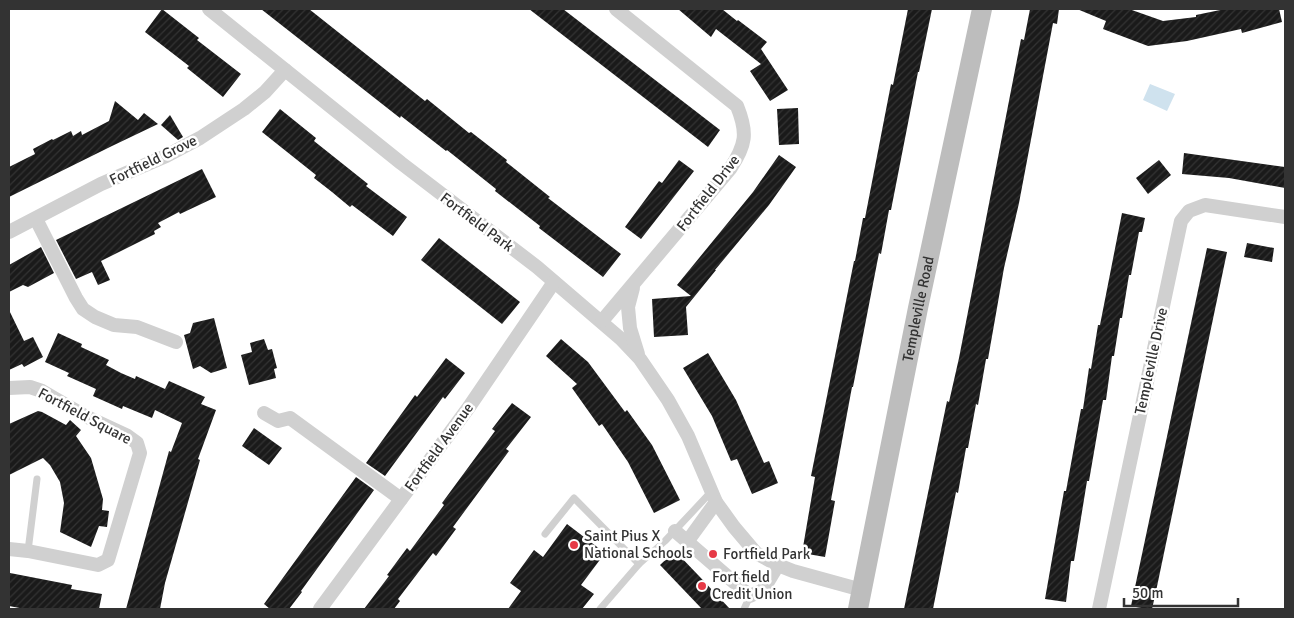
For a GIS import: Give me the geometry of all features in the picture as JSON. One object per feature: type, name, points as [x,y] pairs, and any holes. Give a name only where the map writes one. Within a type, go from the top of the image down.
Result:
[{"type":"main road","name":"Templeville Road","points":[[860,600],[918,308],[982,9]]},
{"type":"street","name":"Fortfield Park","points":[[209,9],[400,163],[554,282],[621,339],[640,359],[668,400],[688,436],[714,497],[734,527],[756,552],[778,565],[823,580],[860,600]]},
{"type":"street","name":"Fortfield Drive","points":[[602,321],[730,169],[740,154],[745,136],[744,123],[737,106],[616,9]]},
{"type":"street","name":"Fortfield Grove","points":[[9,232],[101,184],[166,156],[200,138],[244,109],[265,92],[285,70]]},
{"type":"street","name":"Templeville Drive","points":[[1099,609],[1181,221],[1189,211],[1205,205],[1285,217]]},
{"type":"street","points":[[36,219],[83,309],[95,317],[114,325],[137,327],[176,342]]},
{"type":"street","name":"Fortfield Avenue","points":[[320,609],[469,407],[554,282]]},
{"type":"street","points":[[633,284],[628,307],[630,328],[640,359]]},
{"type":"street","name":"Fortfield Square","points":[[9,388],[30,387],[42,391],[85,416],[126,435],[137,443],[140,453],[108,560],[98,565],[28,550],[9,549]]},
{"type":"street","points":[[264,413],[278,421],[290,418],[401,499]]},
{"type":"street","points":[[687,542],[714,497]]},
{"type":"street","points":[[675,531],[756,593],[778,565]]},
{"type":"lane","points":[[28,550],[37,479]]},
{"type":"lane","points":[[600,609],[639,564],[714,497]]},
{"type":"lane","points":[[545,534],[574,498],[639,564]]},
{"type":"lane","points":[[744,609],[756,593],[783,597]]},
{"type":"water","points":[[1150,84],[1175,94],[1167,111],[1143,100]]},
{"type":"building","points":[[162,9],[199,38],[197,40],[241,74],[223,97],[187,68],[189,66],[145,32]]},
{"type":"building","points":[[261,9],[309,9],[425,101],[427,99],[469,133],[471,132],[507,160],[506,162],[550,197],[548,198],[621,254],[603,277],[539,228],[540,226],[447,150],[401,116],[400,118]]},
{"type":"building","points":[[529,9],[563,9],[720,130],[708,147]]},
{"type":"building","points":[[678,9],[722,9],[738,20],[767,42],[761,49],[788,90],[770,101],[750,71],[761,64],[716,29],[711,37]]},
{"type":"building","points":[[908,9],[932,9],[891,210],[889,210],[881,254],[879,253],[852,387],[831,500],[835,501],[825,557],[802,553],[815,477],[811,476],[854,261],[863,218],[865,218],[891,84],[893,85]]},
{"type":"building","points":[[1030,9],[1059,9],[1057,24],[1053,23],[1019,203],[1004,268],[988,359],[986,359],[968,448],[966,448],[958,493],[956,492],[933,609],[904,609],[947,401],[949,402],[959,358],[1021,39],[1024,40]]},
{"type":"building","points":[[1077,9],[1129,9],[1163,21],[1196,17],[1196,15],[1225,9],[1279,9],[1282,22],[1242,33],[1241,29],[1187,41],[1148,46],[1103,29],[1106,21]]},
{"type":"building","points":[[115,101],[138,120],[144,113],[158,124],[9,197],[9,167],[35,154],[33,149],[52,139],[71,131],[73,136],[81,131],[82,135],[109,121]]},
{"type":"building","points":[[798,108],[799,144],[779,145],[777,109]]},
{"type":"building","points":[[280,109],[316,138],[314,141],[368,184],[366,186],[407,217],[393,236],[352,205],[350,207],[314,178],[316,175],[262,132]]},
{"type":"building","points":[[170,115],[183,137],[178,140],[161,125]]},
{"type":"building","points":[[1184,153],[1285,167],[1285,188],[1229,178],[1182,174]]},
{"type":"building","points":[[779,155],[796,167],[769,205],[686,307],[688,335],[654,337],[652,299],[691,296],[677,285],[753,192]]},
{"type":"building","points":[[679,160],[694,171],[641,239],[625,227],[659,181],[662,183]]},
{"type":"building","points":[[1159,160],[1171,175],[1148,194],[1136,178]]},
{"type":"building","points":[[202,169],[216,197],[158,223],[161,227],[154,231],[155,234],[101,261],[110,280],[98,285],[92,272],[76,279],[56,240]]},
{"type":"building","points":[[1122,213],[1145,218],[1142,232],[1139,232],[1122,318],[1120,318],[1114,356],[1112,356],[1106,400],[1103,400],[1074,561],[1071,561],[1066,602],[1045,599],[1064,491],[1066,491],[1081,409],[1083,409],[1089,368],[1091,369],[1098,325],[1100,325]]},
{"type":"building","points":[[439,238],[520,302],[502,324],[421,260]]},
{"type":"building","points":[[1247,243],[1274,248],[1272,262],[1244,257]]},
{"type":"building","points":[[41,247],[54,273],[28,287],[23,285],[9,292],[9,265]]},
{"type":"building","points":[[1207,248],[1227,252],[1155,596],[1152,609],[1146,609],[1131,606]]},
{"type":"building","points":[[9,310],[24,341],[33,337],[43,357],[24,367],[22,364],[9,370]]},
{"type":"building","points":[[214,318],[227,368],[211,373],[200,366],[193,369],[184,335],[190,333],[193,323]]},
{"type":"building","points":[[58,333],[82,344],[81,347],[109,360],[106,365],[121,373],[135,379],[136,376],[165,389],[169,381],[205,397],[201,404],[216,410],[198,459],[200,460],[165,583],[160,609],[126,609],[169,451],[171,452],[182,423],[155,410],[152,418],[123,406],[122,409],[93,396],[96,389],[67,376],[69,373],[45,362]]},
{"type":"building","points":[[264,339],[268,350],[272,349],[277,368],[274,369],[276,378],[249,385],[241,355],[252,352],[250,343]]},
{"type":"building","points":[[561,339],[588,362],[625,412],[627,410],[652,445],[680,500],[654,513],[628,462],[602,424],[599,426],[572,388],[577,384],[546,356]]},
{"type":"building","points":[[708,353],[736,400],[764,463],[769,461],[778,483],[752,494],[737,459],[731,461],[712,416],[683,368]]},
{"type":"building","points":[[446,358],[465,373],[445,399],[443,397],[385,476],[366,463],[415,395],[417,397]]},
{"type":"building","points":[[512,403],[531,417],[506,449],[509,451],[453,527],[456,529],[436,556],[433,553],[398,599],[400,601],[394,609],[364,609],[407,548],[410,551],[444,505],[442,503],[495,431],[492,429]]},
{"type":"building","points":[[38,411],[66,425],[70,420],[81,430],[76,436],[91,458],[103,499],[102,510],[109,511],[107,527],[99,526],[91,547],[60,532],[64,503],[60,482],[50,465],[43,458],[9,475],[9,424]]},
{"type":"building","points":[[254,428],[282,448],[269,465],[242,446]]},
{"type":"building","points":[[356,477],[374,490],[289,609],[270,609],[264,604]]},
{"type":"building","points":[[567,524],[605,553],[581,585],[594,594],[582,609],[508,609],[521,591],[510,583],[534,550],[543,557]]},
{"type":"building","points":[[675,551],[730,609],[702,609],[660,565]]},
{"type":"building","points":[[10,573],[72,585],[71,589],[102,594],[99,609],[25,609],[9,606]]},
{"type":"place","name":"Saint Pius X National Schools","points":[[574,545]]},
{"type":"place","name":"Fortfield Park","points":[[713,554]]},
{"type":"place","name":"Fort field Credit Union","points":[[702,586]]}]
